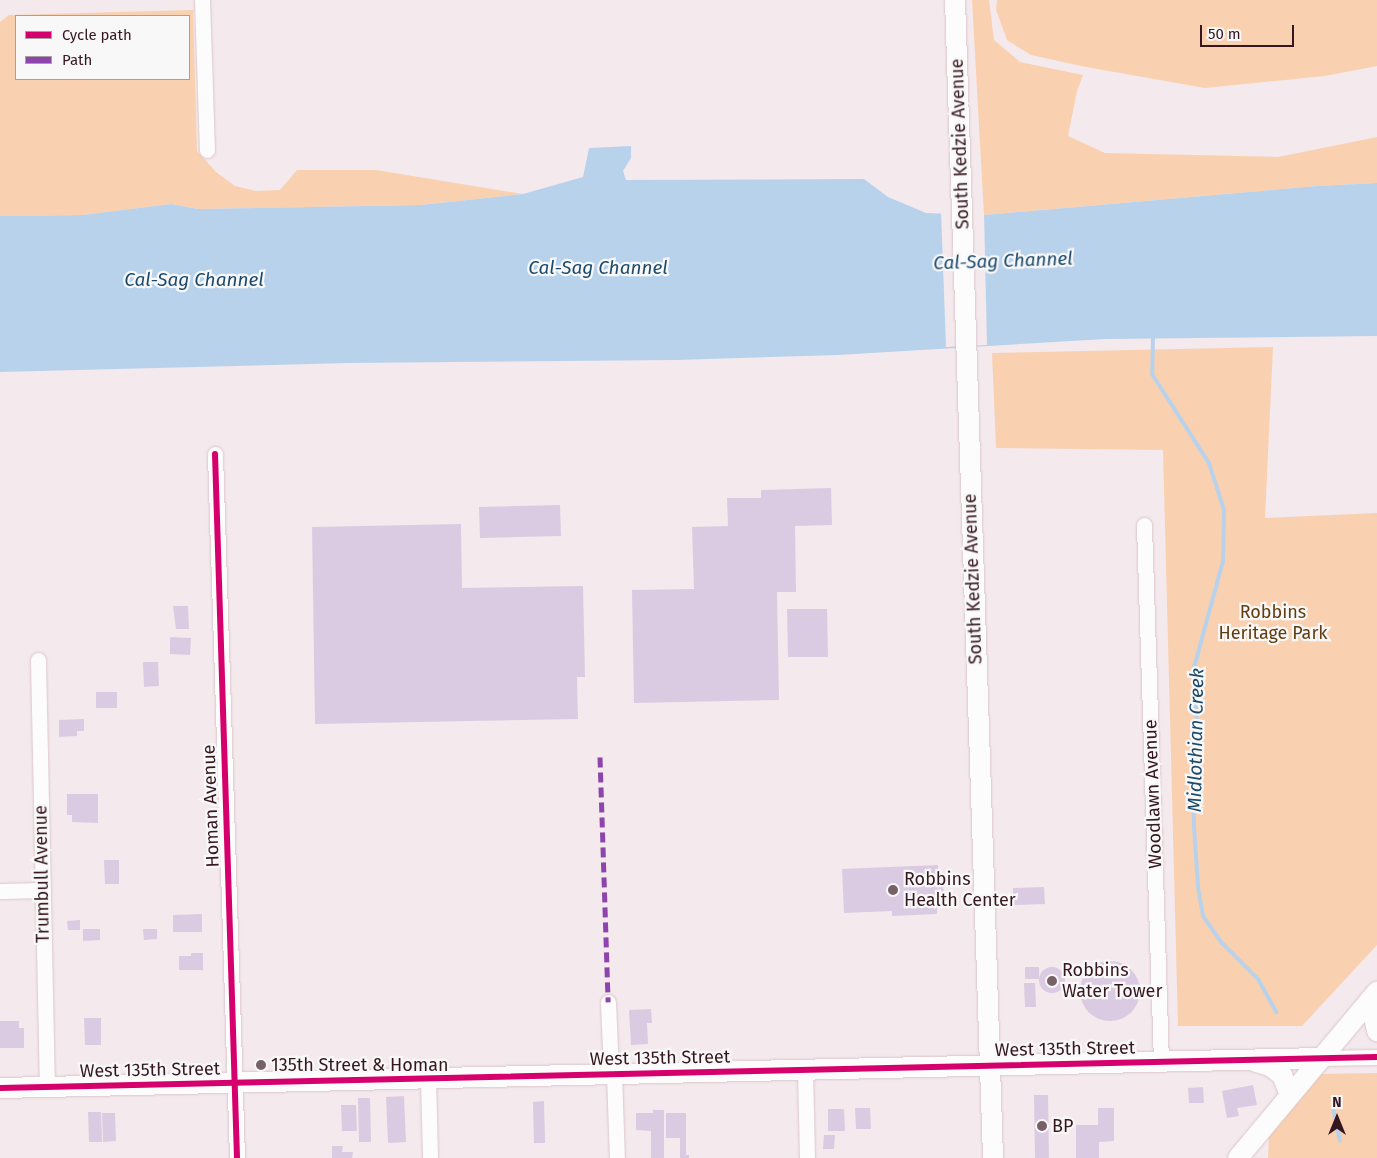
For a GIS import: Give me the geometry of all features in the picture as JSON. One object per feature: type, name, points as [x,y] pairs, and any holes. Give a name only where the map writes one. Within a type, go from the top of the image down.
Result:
[{"type":"street","points":[[202,0],[207,150]]},
{"type":"street","name":"South Kedzie Avenue","points":[[955,0],[993,1158]]},
{"type":"street","name":"Homan Avenue","points":[[216,454],[237,1158]]},
{"type":"street","name":"Woodlawn Avenue","points":[[1144,525],[1161,1062]]},
{"type":"street","name":"Trumbull Avenue","points":[[38,660],[47,1087]]},
{"type":"street","points":[[0,891],[43,890]]},
{"type":"street","points":[[1374,996],[1377,1031]]},
{"type":"street","points":[[1238,1158],[1374,996]]},
{"type":"street","points":[[608,1002],[617,1158]]},
{"type":"street","points":[[1321,1058],[1377,1057]]},
{"type":"street","name":"West 135th Street","points":[[0,1088],[1321,1058]]},
{"type":"street","points":[[1246,1060],[1270,1066],[1282,1075],[1290,1095]]},
{"type":"street","points":[[805,1070],[806,1158]]},
{"type":"street","points":[[428,1078],[430,1158]]},
{"type":"green space","points":[[972,0],[989,0],[994,40],[1020,62],[1083,75],[1077,91],[1068,136],[1105,153],[1278,157],[1377,137],[1377,183],[1317,186],[984,215]]},
{"type":"green space","points":[[997,0],[1377,0],[1377,66],[1325,76],[1205,88],[1086,67],[1031,55],[1007,40],[996,10]]},
{"type":"green space","points":[[193,10],[197,151],[216,172],[235,186],[256,191],[280,190],[297,170],[376,170],[523,194],[420,205],[198,209],[171,204],[82,215],[0,216],[0,22],[9,15]]},
{"type":"green space","name":"Robbins Heritage Park","points":[[1273,347],[1265,518],[1377,513],[1377,945],[1302,1026],[1178,1026],[1163,450],[996,448],[992,353]]},
{"type":"green space","points":[[1377,1073],[1377,1158],[1268,1158],[1269,1137],[1318,1074]]},
{"type":"water","name":"Cal-Sag Channel","points":[[631,146],[631,158],[623,171],[626,180],[864,179],[888,197],[926,213],[984,215],[1317,186],[1377,183],[1377,336],[1105,339],[838,355],[676,360],[348,363],[0,372],[0,216],[82,215],[171,204],[198,209],[420,205],[523,194],[583,177],[589,148]]},
{"type":"pier","points":[[941,211],[984,213],[987,345],[946,347]]},
{"type":"building","points":[[831,488],[832,525],[795,526],[796,592],[777,592],[779,700],[634,703],[632,590],[694,589],[692,527],[728,526],[727,498],[761,498],[761,490]]},
{"type":"building","points":[[560,505],[561,536],[480,538],[479,507]]},
{"type":"building","points":[[461,524],[462,588],[583,586],[585,677],[577,677],[578,719],[315,724],[312,527]]},
{"type":"building","points":[[173,606],[188,606],[189,629],[176,629]]},
{"type":"building","points":[[787,609],[827,609],[828,657],[788,657]]},
{"type":"building","points":[[170,637],[191,638],[190,655],[170,654]]},
{"type":"building","points":[[143,662],[158,662],[159,686],[144,687]]},
{"type":"building","points":[[96,692],[117,692],[117,708],[96,708]]},
{"type":"building","points":[[84,719],[84,731],[77,731],[77,736],[59,737],[59,720]]},
{"type":"building","points":[[67,794],[98,794],[98,823],[72,822],[72,815],[67,815]]},
{"type":"building","points":[[104,860],[119,860],[119,884],[105,884]]},
{"type":"building","name":"Robbins Health Center","points":[[938,865],[938,877],[943,886],[944,894],[937,894],[937,914],[892,916],[892,911],[844,913],[842,869]]},
{"type":"building","points":[[1044,887],[1045,904],[1013,905],[1013,888]]},
{"type":"building","points":[[202,914],[202,932],[173,932],[173,915]]},
{"type":"building","points":[[80,920],[80,930],[68,930],[67,921]]},
{"type":"building","points":[[83,929],[100,929],[100,940],[83,941]]},
{"type":"building","points":[[143,929],[157,929],[157,939],[144,940]]},
{"type":"building","points":[[191,953],[203,953],[203,970],[179,970],[179,956],[191,956]]},
{"type":"building","points":[[1110,961],[1126,966],[1131,970],[1135,975],[1140,991],[1135,1007],[1131,1012],[1126,1016],[1110,1021],[1094,1016],[1089,1012],[1085,1007],[1080,991],[1085,975],[1089,970],[1094,966]]},
{"type":"building","points":[[1025,967],[1039,967],[1039,979],[1025,979]]},
{"type":"building","name":"Robbins Water Tower","points":[[1052,967],[1061,971],[1065,980],[1061,989],[1052,993],[1043,989],[1039,980],[1043,971]]},
{"type":"building","points":[[1024,983],[1035,983],[1036,1007],[1025,1007]]},
{"type":"building","points":[[651,1009],[652,1023],[647,1023],[648,1044],[631,1045],[629,1010]]},
{"type":"building","points":[[84,1018],[101,1018],[101,1045],[85,1045]]},
{"type":"building","points":[[0,1021],[19,1021],[19,1028],[24,1028],[24,1048],[0,1048]]},
{"type":"building","points":[[1253,1085],[1257,1105],[1237,1108],[1239,1116],[1227,1118],[1222,1091]]},
{"type":"building","points":[[1203,1087],[1204,1103],[1189,1103],[1188,1088]]},
{"type":"building","name":"BP","points":[[1034,1095],[1048,1095],[1049,1158],[1035,1158]]},
{"type":"building","points":[[404,1096],[406,1142],[388,1143],[386,1097]]},
{"type":"building","points":[[358,1098],[370,1098],[371,1142],[359,1142]]},
{"type":"building","points":[[544,1101],[545,1143],[534,1143],[533,1102]]},
{"type":"building","points":[[341,1105],[356,1105],[357,1131],[342,1131]]},
{"type":"building","points":[[855,1108],[870,1108],[871,1129],[856,1129]]},
{"type":"building","points":[[1098,1108],[1114,1108],[1114,1141],[1099,1142],[1099,1158],[1076,1158],[1076,1125],[1098,1125]]},
{"type":"building","points":[[828,1109],[844,1109],[845,1131],[828,1131]]},
{"type":"building","points":[[653,1110],[664,1110],[664,1158],[651,1158],[651,1131],[636,1130],[636,1113],[653,1113]]},
{"type":"building","points":[[88,1112],[101,1112],[102,1142],[89,1142]]},
{"type":"building","points":[[102,1113],[115,1113],[116,1141],[103,1142]]},
{"type":"building","points":[[666,1113],[686,1113],[686,1155],[689,1155],[689,1158],[680,1158],[680,1138],[666,1138]]},
{"type":"building","points":[[824,1135],[835,1135],[834,1149],[823,1149]]},
{"type":"building","points":[[332,1146],[343,1146],[342,1152],[353,1152],[352,1158],[332,1158]]},
{"type":"waterway","name":"Midlothian Creek","points":[[1153,335],[1152,374],[1209,463],[1224,510],[1223,561],[1194,668],[1197,729],[1193,777],[1194,826],[1198,887],[1203,916],[1222,943],[1258,979],[1276,1012]]},
{"type":"waterway","name":"Midlothian Creek","points":[[1333,1108],[1340,1140]]},
{"type":"marked path","points":[[600,757],[608,1002]]},
{"type":"cycle path","points":[[215,454],[237,1158]]},
{"type":"cycle path","points":[[0,1088],[1377,1057]]},
{"type":"place","name":"Robbins Health Center","points":[[893,890]]},
{"type":"place","name":"Robbins Water Tower","points":[[1052,981]]},
{"type":"place","name":"135th Street & Homan","points":[[261,1065]]},
{"type":"place","name":"BP","points":[[1042,1126]]}]
